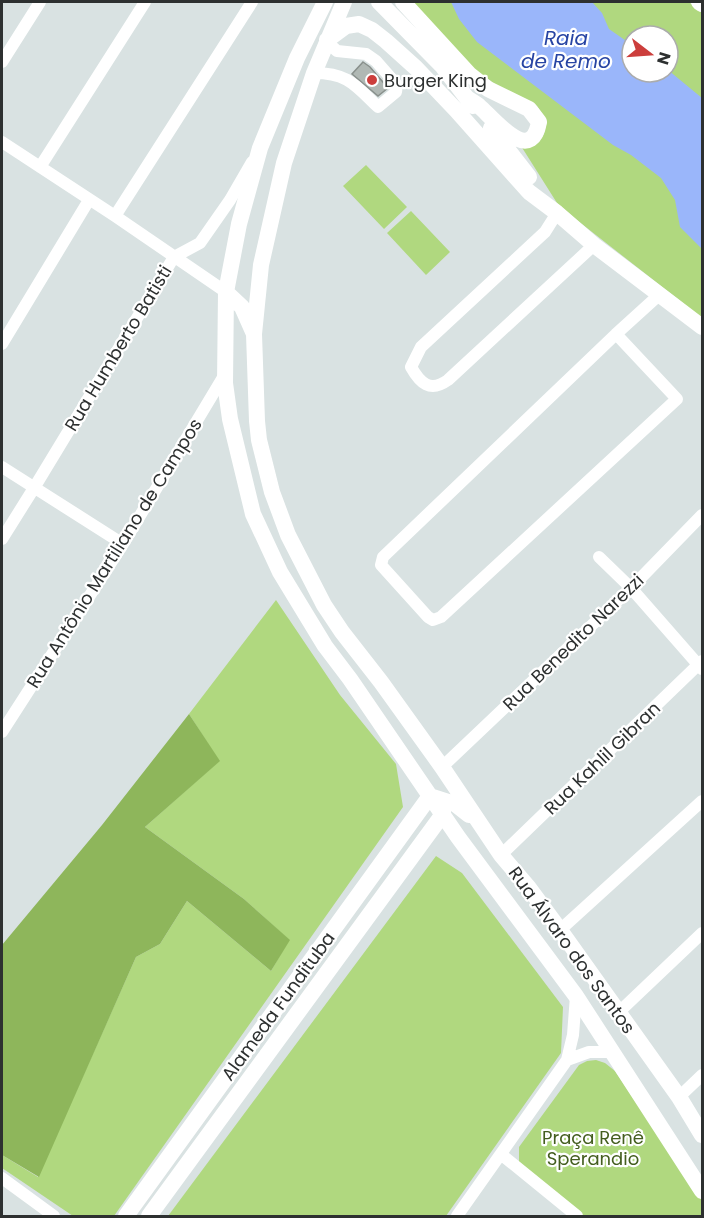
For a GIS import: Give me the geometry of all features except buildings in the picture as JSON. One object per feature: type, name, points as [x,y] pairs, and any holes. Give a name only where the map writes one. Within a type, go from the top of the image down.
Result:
[{"type":"main road","name":"Rua Álvaro dos Santos","points":[[344,2],[314,73],[284,163],[261,265],[255,334],[256,421],[272,492],[288,535],[324,605],[342,632],[438,761],[501,855],[529,888],[619,1012],[679,1097],[702,1135]]},
{"type":"main road","name":"Rua Humberto Batisti","points":[[260,148],[297,58],[323,3]]},
{"type":"main road","points":[[391,5],[443,67],[557,213]]},
{"type":"main road","points":[[391,5],[488,89],[529,109],[539,122],[538,130],[528,140],[512,137],[477,104],[467,98]]},
{"type":"main road","points":[[326,41],[346,26],[353,24],[359,24],[372,30],[416,68],[528,192],[702,327]]},
{"type":"main road","points":[[260,148],[239,224],[226,292],[225,373],[230,419],[253,514],[280,572],[325,646],[417,776],[439,803],[458,837],[576,996],[702,1191]]},
{"type":"main road","points":[[226,292],[242,308],[255,334]]},
{"type":"main road","points":[[325,646],[342,632]]},
{"type":"main road","points":[[438,761],[439,803]]},
{"type":"main road","points":[[395,845],[414,808],[418,791],[417,776]]},
{"type":"main road","points":[[439,803],[455,804],[481,825]]},
{"type":"main road","name":"Alameda Fundituba","points":[[126,1216],[395,845],[439,803]]},
{"type":"main road","name":"Alameda Fundituba","points":[[149,1216],[417,848],[439,803]]},
{"type":"main road","points":[[417,848],[434,839],[458,837]]},
{"type":"street","points":[[2,62],[40,2]]},
{"type":"street","points":[[40,167],[144,2]]},
{"type":"street","points":[[115,216],[252,2]]},
{"type":"street","points":[[314,73],[344,77],[378,106],[396,92],[397,85],[376,61],[366,54],[337,51],[326,41]]},
{"type":"street","points":[[2,141],[226,292]]},
{"type":"street","name":"Rua Humberto Batisti","points":[[2,539],[174,257],[200,243],[230,200],[260,148]]},
{"type":"street","points":[[2,344],[89,200]]},
{"type":"street","points":[[557,213],[545,232],[421,347],[411,367],[417,378],[428,386],[440,386],[448,380],[594,245]]},
{"type":"street","points":[[616,333],[678,399],[441,617],[433,620],[428,617],[381,565],[383,557],[616,333],[659,295]]},
{"type":"street","name":"Rua Antônio Martiliano de Campos","points":[[2,732],[123,544],[225,373]]},
{"type":"street","points":[[2,467],[123,544]]},
{"type":"street","name":"Rua Benedito Narezzi","points":[[438,761],[631,588],[702,514]]},
{"type":"street","points":[[599,557],[631,588],[701,665]]},
{"type":"street","name":"Rua Kahlil Gibran","points":[[501,855],[701,665]]},
{"type":"street","points":[[560,930],[702,801]]},
{"type":"street","points":[[619,1012],[702,933]]},
{"type":"street","points":[[457,1216],[567,1060],[573,1035],[576,996]]},
{"type":"street","points":[[567,1060],[589,1052],[614,1052]]},
{"type":"street","points":[[679,1097],[702,1075]]},
{"type":"street","points":[[502,1155],[577,1216]]},
{"type":"street","points":[[2,1178],[54,1216]]},
{"type":"green space","points":[[409,2],[689,2],[702,13],[702,318],[557,203],[521,146],[541,139],[547,121],[537,106],[499,87],[474,69]]},
{"type":"green space","points":[[366,165],[407,207],[384,229],[343,186]]},
{"type":"green space","points":[[411,211],[450,252],[426,275],[387,233]]},
{"type":"green space","points":[[276,600],[340,695],[396,764],[403,807],[114,1216],[73,1216],[2,1168],[2,1155],[38,1177],[136,957],[160,944],[187,901],[271,971],[289,940],[244,899],[145,827],[219,761],[189,714]]},
{"type":"green space","points":[[189,714],[220,761],[145,827],[244,899],[290,940],[271,971],[187,901],[160,944],[136,957],[39,1177],[2,1155],[2,945],[102,825]]},
{"type":"green space","points":[[436,856],[462,873],[563,1007],[561,1053],[446,1216],[168,1216]]},
{"type":"green space","name":"Praça Renê Sperandio","points":[[596,1060],[605,1063],[615,1071],[702,1201],[702,1216],[584,1216],[519,1165],[519,1147],[579,1065]]},
{"type":"water","name":"Raia de Remo","points":[[451,2],[592,2],[602,13],[609,29],[620,37],[620,84],[680,84],[680,80],[702,98],[702,249],[680,227],[675,200],[661,178],[631,155],[613,145],[477,42],[459,19]]},
{"type":"place","name":"Burger King","points":[[372,80]]}]
